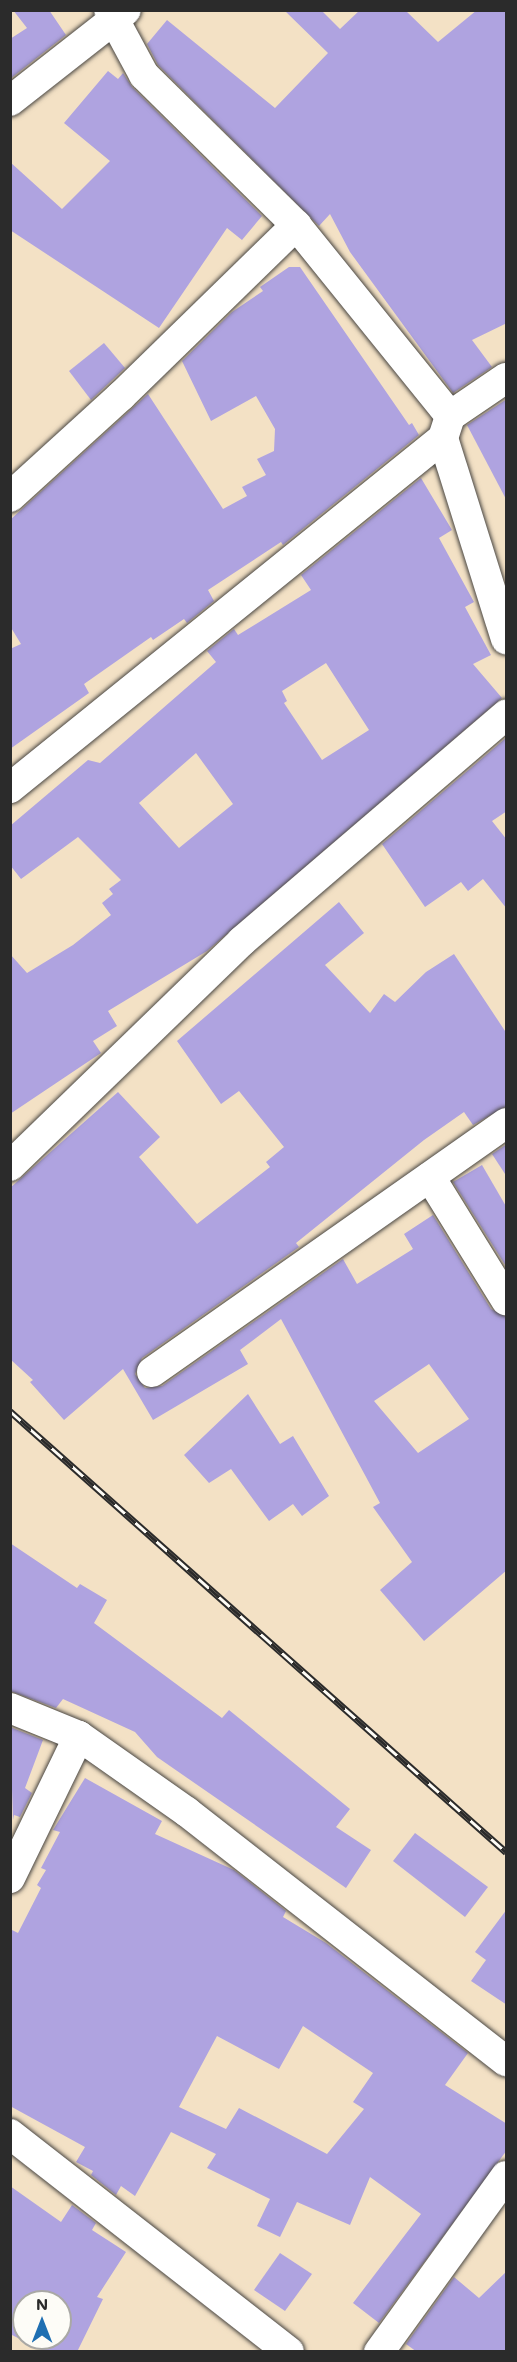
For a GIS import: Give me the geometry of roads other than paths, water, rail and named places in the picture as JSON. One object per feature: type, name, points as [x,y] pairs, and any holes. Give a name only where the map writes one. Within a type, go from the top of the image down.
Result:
[{"type":"street","points":[[10,101],[117,14],[144,75],[296,225],[447,427],[507,639]]},
{"type":"street","points":[[10,496],[121,396],[296,225]]},
{"type":"street","points":[[10,788],[507,378]]},
{"type":"street","points":[[10,1166],[242,941],[507,715]]},
{"type":"street","points":[[152,1372],[507,1123]]},
{"type":"street","points":[[430,1177],[507,1300]]},
{"type":"street","points":[[10,1708],[79,1736],[187,1812],[507,2061]]},
{"type":"street","points":[[10,1878],[79,1736]]},
{"type":"street","points":[[10,2134],[289,2352]]},
{"type":"street","points":[[379,2352],[507,2176]]},
{"type":"railway","points":[[10,1411],[506,1852]]}]
